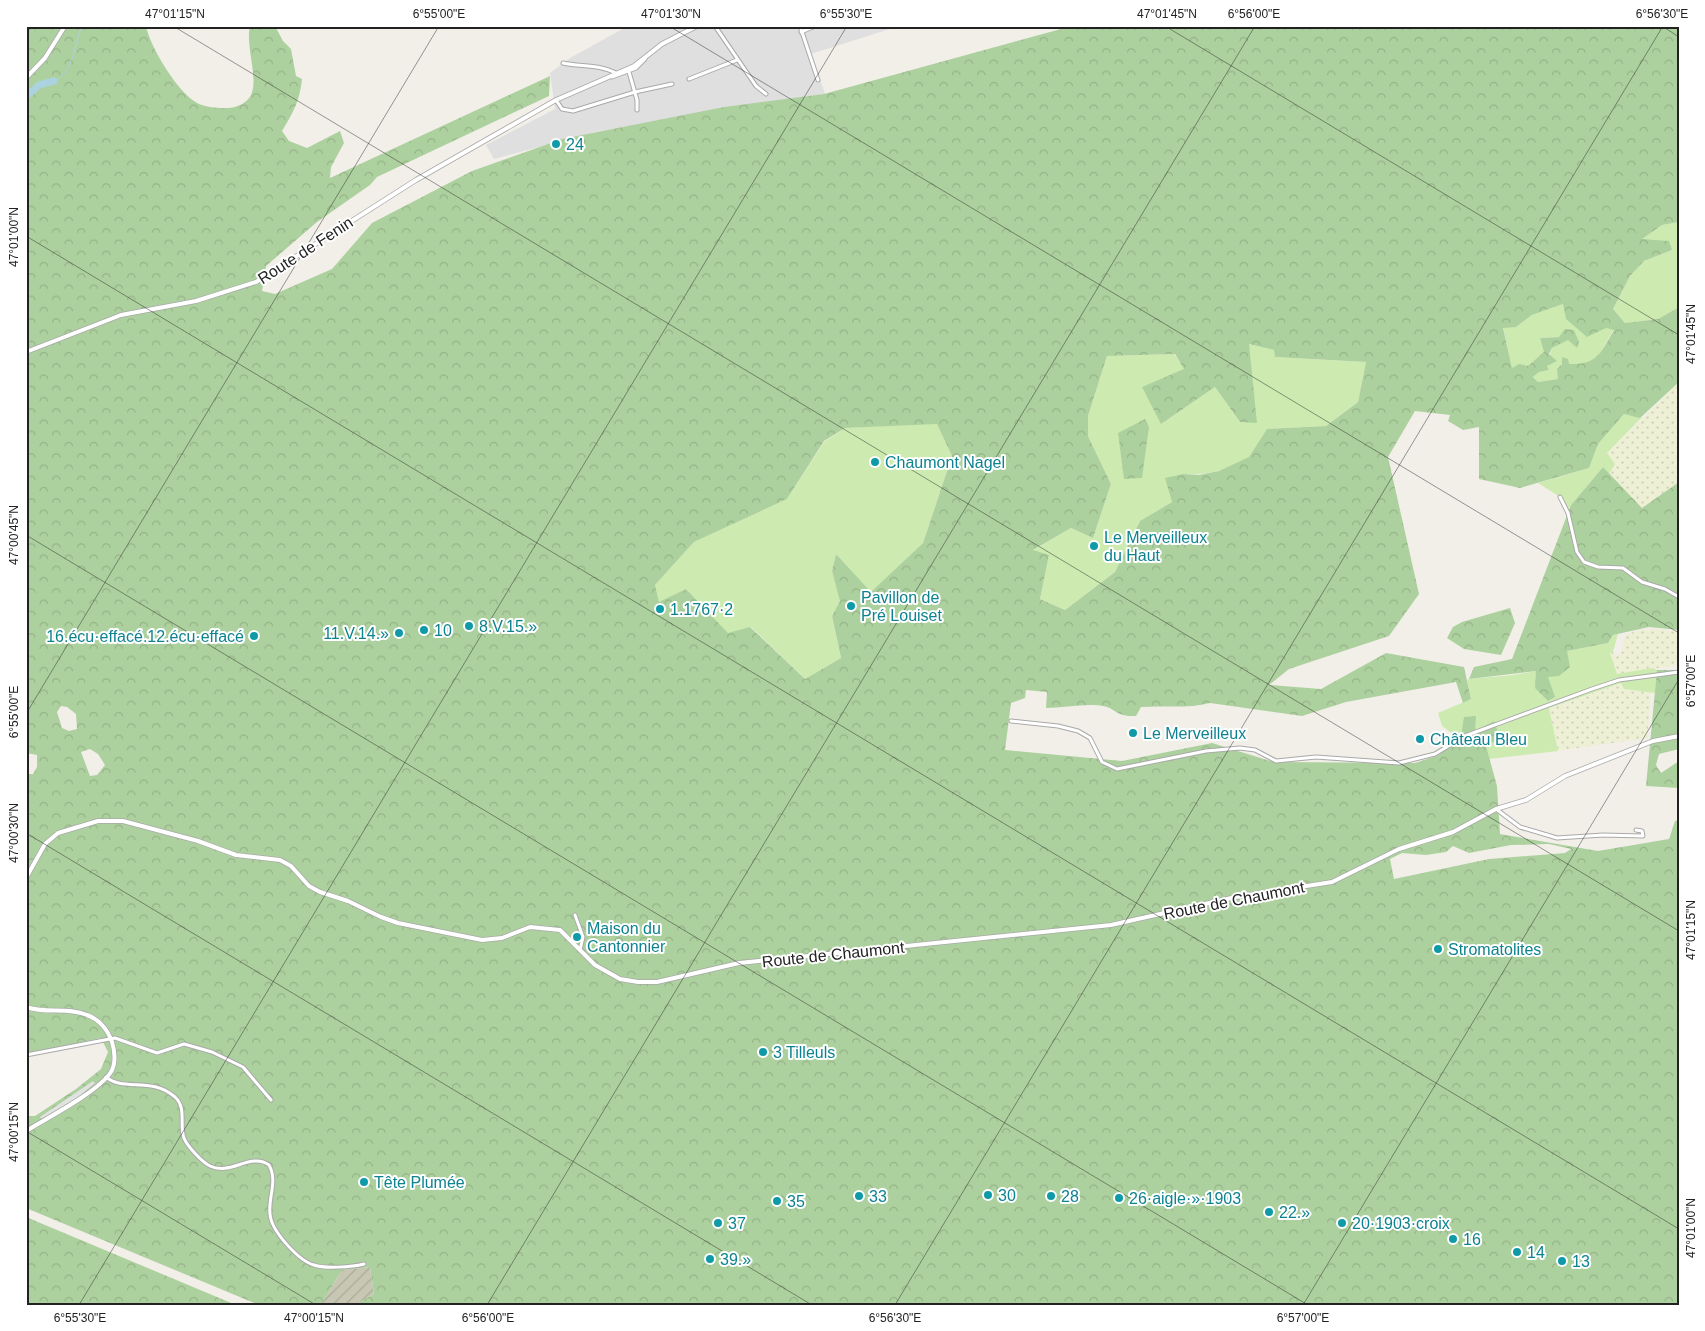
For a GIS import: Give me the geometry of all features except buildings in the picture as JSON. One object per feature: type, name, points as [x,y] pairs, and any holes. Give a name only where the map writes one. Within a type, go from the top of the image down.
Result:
[{"type":"street","points":[[26,78],[44,58],[65,26]]},
{"type":"street","name":"Route de Fenin","points":[[26,352],[121,315],[196,301],[256,282],[416,180],[556,100],[634,66],[662,44],[697,26]]},
{"type":"street","points":[[716,26],[756,86],[766,94]]},
{"type":"street","points":[[800,26],[818,80]]},
{"type":"street","points":[[801,32],[814,26]]},
{"type":"street","points":[[609,76],[612,77],[629,72],[639,66],[645,57]]},
{"type":"street","points":[[689,79],[737,60]]},
{"type":"street","points":[[563,63],[579,66],[591,65],[616,73]]},
{"type":"street","points":[[629,72],[635,92],[637,110]]},
{"type":"street","points":[[556,100],[562,109],[573,111],[635,92],[672,84]]},
{"type":"street","points":[[1560,497],[1568,513],[1578,556],[1584,562],[1594,566],[1623,568],[1642,582],[1665,589],[1679,597]]},
{"type":"street","points":[[1011,721],[1058,726],[1078,731],[1090,738],[1102,762],[1117,769],[1206,751],[1240,748],[1255,750],[1276,761],[1316,757],[1399,763],[1435,754],[1465,736],[1619,680],[1679,672]]},
{"type":"street","name":"Route de Chaumont","points":[[26,878],[45,844],[58,833],[98,822],[123,821],[198,841],[228,854],[280,860],[291,866],[314,889],[348,901],[381,918],[398,923],[482,940],[502,938],[530,927],[554,928],[566,934],[595,965],[620,979],[638,982],[657,982],[739,963],[1111,925],[1236,897],[1332,882],[1399,849],[1453,832],[1496,809],[1531,797],[1565,776],[1653,741],[1679,736]]},
{"type":"street","points":[[1496,809],[1520,827],[1556,838],[1603,835],[1642,836],[1642,831],[1636,830]]},
{"type":"street","points":[[575,915],[583,937],[580,950]]},
{"type":"street","points":[[26,1007],[43,1011],[85,1014],[99,1022],[111,1038],[114,1060],[112,1069],[106,1077],[61,1110],[26,1131]]},
{"type":"street","points":[[26,1055],[111,1038],[157,1053],[184,1044],[212,1052],[243,1067],[271,1100]]},
{"type":"street","points":[[106,1077],[124,1084],[153,1085],[175,1097],[182,1112],[183,1136],[210,1166],[222,1168],[255,1161],[264,1162],[272,1171],[273,1186],[270,1214],[277,1231],[290,1248],[314,1266],[346,1268],[364,1264]]},
{"type":"shaded area","points":[[628,26],[896,27],[811,54],[825,94],[595,132],[494,159],[486,145],[555,109],[550,73],[570,58]]},
{"type":"shaded area","points":[[1679,382],[1679,482],[1642,508],[1609,474],[1614,464],[1607,453]]},
{"type":"shaded area","points":[[1656,629],[1679,632],[1679,665],[1617,674],[1610,653],[1613,652],[1617,656],[1622,652],[1625,635],[1639,630]]},
{"type":"shaded area","points":[[1622,683],[1624,689],[1651,692],[1647,738],[1558,751],[1549,708]]},
{"type":"shaded area","points":[[93,1081],[95,1083],[78,1097],[41,1119],[40,1117]]},
{"type":"shaded area","points":[[370,1267],[374,1294],[355,1305],[322,1303],[342,1270]]},
{"type":"green space","points":[[26,26],[146,26],[153,46],[166,70],[191,99],[199,104],[210,107],[229,108],[239,106],[245,102],[251,95],[253,88],[254,80],[249,43],[250,26],[275,26],[283,41],[291,49],[296,76],[302,79],[300,93],[295,106],[282,131],[289,141],[307,148],[340,131],[344,143],[331,167],[330,178],[550,76],[549,96],[377,177],[370,185],[317,222],[266,266],[262,291],[275,294],[332,269],[372,223],[472,171],[562,139],[724,107],[824,94],[1072,26],[1679,26],[1679,222],[1662,225],[1642,239],[1669,241],[1672,250],[1644,261],[1630,276],[1613,309],[1625,323],[1658,319],[1679,307],[1679,382],[1640,418],[1624,414],[1598,444],[1589,468],[1520,488],[1479,479],[1479,427],[1463,430],[1448,421],[1450,415],[1415,411],[1388,457],[1419,594],[1389,636],[1289,669],[1269,685],[1321,689],[1386,653],[1464,667],[1471,699],[1463,703],[1456,682],[1346,702],[1302,716],[1210,703],[1141,707],[1136,716],[1129,716],[1097,705],[1046,708],[1047,692],[1026,690],[1025,698],[1011,703],[1005,750],[1122,761],[1212,743],[1274,762],[1415,763],[1439,755],[1447,742],[1461,736],[1464,717],[1476,716],[1475,731],[1494,721],[1500,738],[1486,746],[1497,786],[1500,834],[1598,851],[1669,839],[1675,821],[1679,820],[1679,1305],[355,1305],[374,1294],[370,1267],[342,1270],[322,1303],[327,1305],[259,1305],[26,1208],[26,1116],[35,1116],[76,1089],[101,1069],[108,1052],[101,1038],[26,1054],[26,774],[33,774],[37,767],[37,755],[26,753]],"holes":[[[1563,304],[1566,319],[1587,337],[1606,328],[1614,330],[1598,356],[1579,364],[1569,364],[1568,359],[1562,357],[1562,364],[1557,369],[1558,379],[1538,382],[1533,377],[1539,372],[1549,370],[1547,366],[1557,361],[1549,354],[1552,348],[1568,340],[1577,348],[1579,342],[1574,330],[1565,329],[1559,337],[1540,338],[1544,352],[1528,366],[1519,364],[1512,368],[1503,328],[1516,327],[1532,315]],[[1249,344],[1274,350],[1275,357],[1366,362],[1358,402],[1326,426],[1267,429],[1249,457],[1219,471],[1199,475],[1183,474],[1165,478],[1172,502],[1140,521],[1115,572],[1065,610],[1040,599],[1049,555],[1033,550],[1071,528],[1093,538],[1111,484],[1088,436],[1088,416],[1107,356],[1175,354],[1184,369],[1142,387],[1161,424],[1215,387],[1240,422],[1257,423]],[[937,424],[952,456],[923,543],[871,592],[836,554],[832,571],[840,601],[832,616],[841,658],[805,679],[750,627],[728,633],[686,589],[659,602],[655,585],[694,542],[787,499],[824,441],[845,428]],[[61,706],[67,707],[76,714],[77,729],[69,731],[62,728],[57,712]],[[90,749],[98,754],[105,765],[97,775],[90,776],[81,752]],[[1549,844],[1571,849],[1565,853],[1489,859],[1394,879],[1390,859],[1402,853],[1426,855],[1446,852],[1453,846],[1469,853],[1511,845]]]},
{"type":"green space","points":[[1679,222],[1679,307],[1658,319],[1625,323],[1613,309],[1630,276],[1644,261],[1672,250],[1641,239],[1662,225]]},
{"type":"green space","points":[[1563,304],[1606,328],[1614,329],[1599,355],[1585,365],[1562,364],[1558,379],[1538,382],[1533,377],[1539,372],[1549,370],[1547,366],[1552,348],[1568,339],[1559,337],[1540,338],[1545,352],[1528,366],[1512,368],[1503,327],[1516,327],[1532,315]],"holes":[[[1568,339],[1579,342],[1577,347]]]},
{"type":"green space","points":[[1248,344],[1275,350],[1275,357],[1366,362],[1358,402],[1326,426],[1267,429],[1250,456],[1237,465],[1209,473],[1183,474],[1172,502],[1140,521],[1115,572],[1065,610],[1040,599],[1049,555],[1032,551],[1071,528],[1093,538],[1111,484],[1088,436],[1088,416],[1107,356],[1174,354],[1185,369],[1161,424],[1215,387],[1240,422]]},
{"type":"green space","points":[[1624,414],[1642,417],[1607,453],[1615,464],[1609,474],[1603,467],[1571,505],[1568,513],[1560,497],[1538,483],[1589,468],[1598,444]]},
{"type":"green space","points":[[1145,419],[1149,427],[1142,478],[1124,479],[1118,433]]},
{"type":"green space","points":[[937,423],[952,456],[923,543],[871,593],[836,554],[832,571],[841,601],[832,616],[841,658],[805,679],[751,627],[728,634],[686,589],[659,603],[655,585],[694,542],[787,499],[824,442],[845,428]]},
{"type":"green space","points":[[1603,467],[1642,508],[1679,482],[1679,630],[1649,627],[1613,635],[1608,643],[1567,651],[1570,667],[1559,676],[1548,677],[1555,697],[1548,701],[1535,688],[1536,671],[1469,679],[1474,667],[1512,659],[1571,505]]},
{"type":"green space","points":[[1510,608],[1515,623],[1501,655],[1464,649],[1447,638],[1453,627],[1462,622]]},
{"type":"green space","points":[[1618,634],[1613,652],[1610,653],[1617,674],[1652,668],[1657,670],[1655,693],[1624,689],[1621,683],[1549,708],[1558,751],[1489,759],[1486,746],[1494,721],[1475,731],[1457,737],[1442,726],[1438,713],[1471,699],[1467,680],[1536,671],[1548,677],[1566,651],[1608,643],[1613,635]]},
{"type":"green space","points":[[1657,670],[1679,670],[1679,749],[1659,754],[1656,765],[1661,773],[1679,761],[1679,788],[1646,786]]},
{"type":"green space","points":[[26,1217],[236,1305],[26,1305]]},
{"type":"waterway","points":[[54,81],[61,77],[70,64],[82,26]]},
{"type":"waterway","points":[[26,97],[39,85],[54,81]]},
{"type":"place","name":"24","points":[[556,144]]},
{"type":"place","name":"Chaumont Nagel","points":[[875,462]]},
{"type":"place","name":"Le Merveilleux du Haut","points":[[1094,546]]},
{"type":"place","name":"Pavillon de Pré Louiset","points":[[851,606]]},
{"type":"place","name":"1.1767·2","points":[[660,609]]},
{"type":"place","name":"8.V.15.»","points":[[469,626]]},
{"type":"place","name":"10","points":[[424,630]]},
{"type":"place","name":"11.V.14.»","points":[[399,633]]},
{"type":"place","name":"16.écu·effacé.12.écu·effacé","points":[[254,636]]},
{"type":"place","name":"Le Merveilleux","points":[[1133,733]]},
{"type":"place","name":"Château Bleu","points":[[1420,739]]},
{"type":"place","name":"Maison du Cantonnier","points":[[577,937]]},
{"type":"place","name":"Stromatolites","points":[[1438,949]]},
{"type":"place","name":"3 Tilleuls","points":[[763,1052]]},
{"type":"place","name":"Tête Plumée","points":[[364,1182]]},
{"type":"place","name":"30","points":[[988,1195]]},
{"type":"place","name":"33","points":[[859,1196]]},
{"type":"place","name":"28","points":[[1051,1196]]},
{"type":"place","name":"26·aigle·»·1903","points":[[1119,1198]]},
{"type":"place","name":"35","points":[[777,1201]]},
{"type":"place","name":"22.»","points":[[1269,1212]]},
{"type":"place","name":"37","points":[[718,1223]]},
{"type":"place","name":"20·1903·croix","points":[[1342,1223]]},
{"type":"place","name":"16","points":[[1453,1239]]},
{"type":"place","name":"14","points":[[1517,1252]]},
{"type":"place","name":"39.»","points":[[710,1259]]},
{"type":"place","name":"13","points":[[1562,1261]]}]
